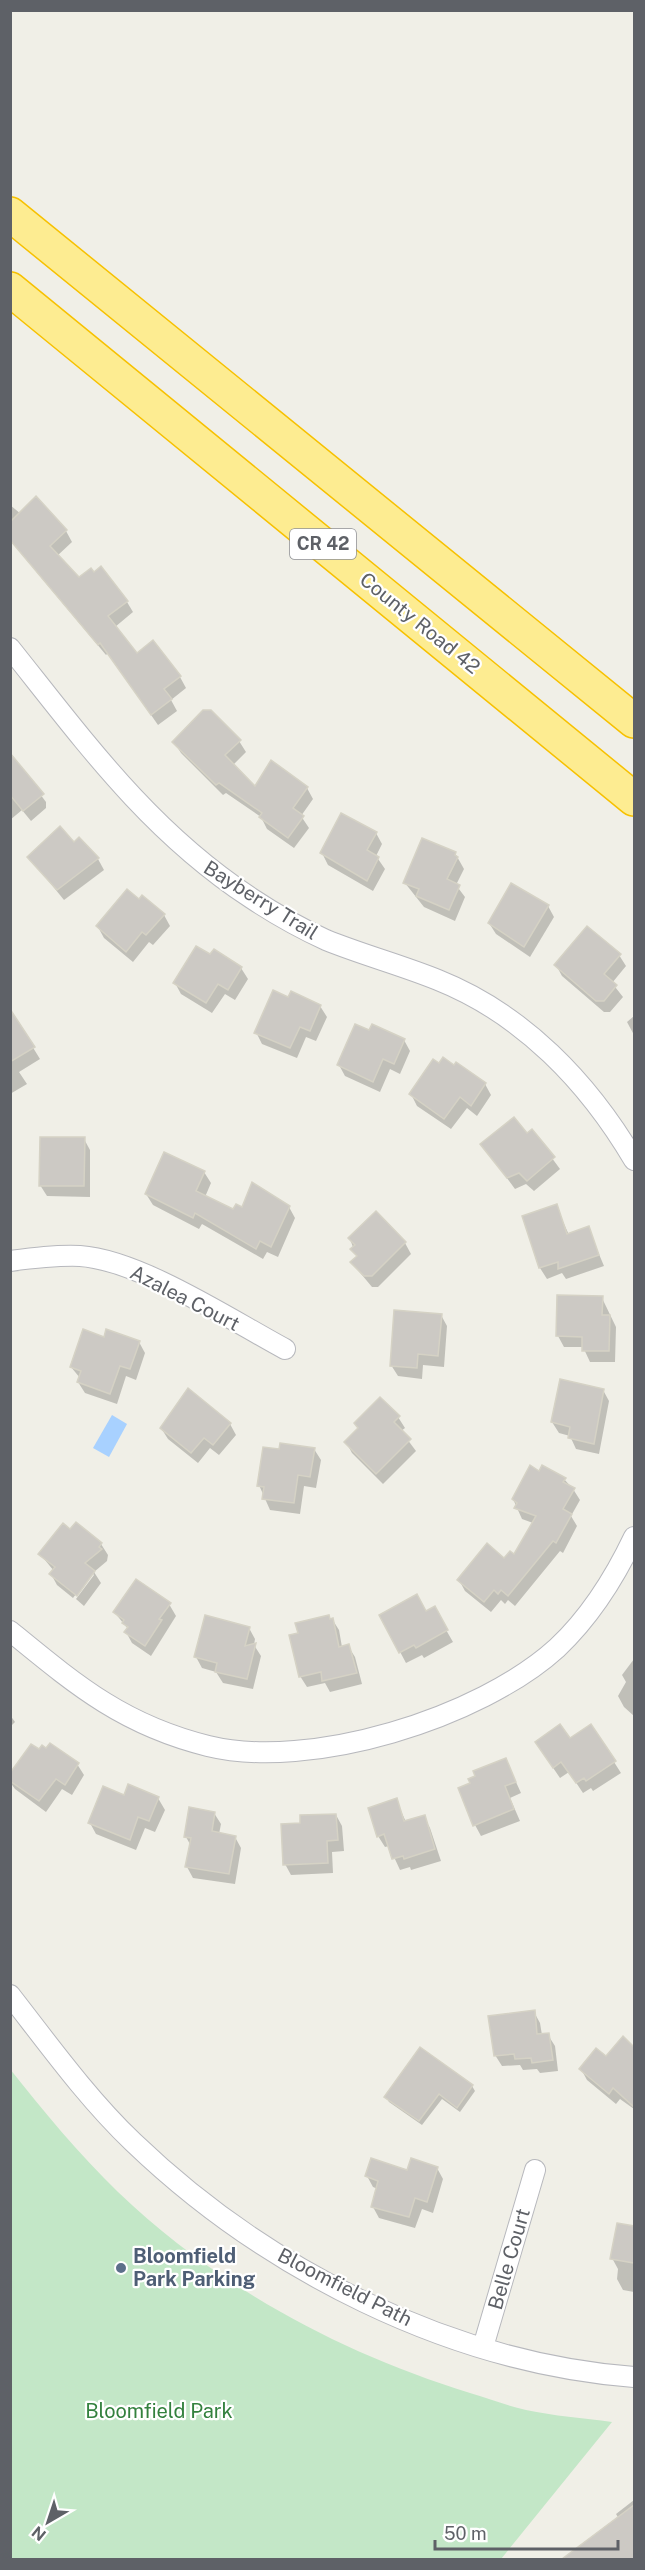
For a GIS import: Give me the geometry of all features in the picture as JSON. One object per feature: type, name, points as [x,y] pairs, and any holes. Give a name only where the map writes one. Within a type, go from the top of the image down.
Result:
[{"type":"highway","name":"CR 42","points":[[10,214],[634,721]]},
{"type":"highway","name":"County Road 42","points":[[10,289],[634,799]]},
{"type":"street","name":"Bayberry Trail","points":[[10,648],[124,789],[185,851],[286,920],[342,946],[439,980],[507,1018],[540,1042],[565,1066],[594,1099],[634,1160]]},
{"type":"street","name":"Azalea Court","points":[[10,1261],[72,1256],[110,1262],[139,1272],[285,1349]]},
{"type":"street","points":[[10,1631],[100,1702],[136,1720],[210,1746],[259,1752],[306,1750],[351,1743],[441,1715],[483,1696],[528,1670],[557,1647],[585,1616],[610,1583],[634,1537]]},
{"type":"street","name":"Bloomfield Path","points":[[10,1995],[92,2098],[131,2141],[218,2213],[291,2262],[364,2302],[397,2317],[483,2347],[557,2366],[634,2377]]},
{"type":"street","name":"Belle Court","points":[[483,2347],[535,2170]]},
{"type":"green space","name":"Bloomfield Park","points":[[10,2069],[89,2163],[118,2192],[196,2257],[282,2313],[374,2358],[470,2393],[526,2410],[612,2422],[501,2559],[11,2559]]},
{"type":"water","points":[[112,1415],[127,1424],[109,1457],[93,1448]]},
{"type":"building","points":[[36,496],[67,530],[50,546],[79,577],[91,568],[94,572],[101,566],[128,601],[108,616],[137,653],[153,640],[181,676],[164,689],[172,699],[151,715],[100,643],[98,645],[10,540],[10,522]]},
{"type":"building","points":[[203,710],[211,710],[241,740],[225,755],[255,786],[271,760],[308,787],[293,808],[304,816],[288,838],[259,817],[262,813],[219,783],[216,785],[172,742]]},
{"type":"building","points":[[10,753],[44,794],[23,811],[10,795]]},
{"type":"building","points":[[341,813],[377,832],[367,850],[379,857],[367,881],[320,853]]},
{"type":"building","points":[[60,826],[74,842],[79,837],[99,858],[57,890],[27,857]]},
{"type":"building","points":[[422,838],[456,852],[455,855],[458,857],[447,879],[460,885],[449,910],[416,896],[419,889],[403,883]]},
{"type":"building","points":[[511,883],[549,905],[524,947],[488,923]]},
{"type":"building","points":[[127,889],[139,899],[142,895],[165,914],[146,935],[142,932],[126,952],[96,926]]},
{"type":"building","points":[[587,926],[621,954],[604,974],[617,985],[604,1001],[596,1001],[554,965]]},
{"type":"building","points":[[196,946],[210,954],[214,949],[242,967],[228,990],[218,984],[206,1003],[173,983]]},
{"type":"building","points":[[273,990],[288,997],[291,991],[321,1005],[310,1031],[300,1027],[290,1048],[254,1033]]},
{"type":"building","points":[[10,1009],[35,1047],[10,1062]]},
{"type":"building","points":[[355,1024],[369,1030],[372,1024],[405,1039],[394,1064],[383,1059],[373,1082],[337,1065]]},
{"type":"building","points":[[443,1057],[454,1065],[456,1062],[486,1083],[471,1106],[460,1097],[444,1119],[409,1094],[433,1059],[439,1063]]},
{"type":"building","points":[[514,1117],[527,1133],[532,1129],[555,1157],[527,1181],[519,1173],[507,1178],[480,1144]]},
{"type":"building","points":[[40,1137],[85,1137],[84,1186],[39,1186]]},
{"type":"building","points":[[164,1152],[205,1171],[196,1191],[233,1209],[236,1204],[242,1207],[252,1182],[290,1206],[271,1247],[260,1241],[256,1249],[195,1213],[193,1218],[145,1194]]},
{"type":"building","points":[[557,1204],[567,1234],[589,1226],[599,1255],[558,1269],[558,1262],[539,1268],[522,1216]]},
{"type":"building","points":[[376,1211],[406,1242],[372,1276],[364,1276],[350,1262],[357,1256],[350,1249],[355,1245],[348,1238]]},
{"type":"building","points":[[557,1295],[603,1296],[602,1315],[610,1315],[609,1351],[582,1351],[582,1337],[556,1336]]},
{"type":"building","points":[[394,1310],[442,1314],[438,1356],[418,1354],[417,1368],[390,1366]]},
{"type":"building","points":[[83,1329],[104,1337],[106,1329],[140,1341],[130,1369],[120,1366],[110,1394],[77,1382],[81,1371],[70,1367]]},
{"type":"building","points":[[560,1379],[604,1389],[594,1444],[568,1438],[570,1427],[551,1422]]},
{"type":"building","points":[[188,1388],[231,1423],[213,1445],[204,1438],[191,1453],[160,1428]]},
{"type":"building","points":[[380,1397],[400,1416],[394,1422],[411,1439],[376,1474],[344,1442],[358,1428],[354,1423]]},
{"type":"building","points":[[280,1443],[315,1448],[310,1477],[298,1475],[294,1503],[262,1499],[264,1487],[257,1486],[263,1447],[279,1449]]},
{"type":"building","points":[[530,1465],[539,1471],[542,1465],[566,1478],[563,1482],[575,1488],[563,1509],[572,1514],[556,1543],[553,1541],[508,1596],[501,1590],[498,1594],[494,1590],[484,1602],[457,1580],[487,1543],[504,1558],[510,1551],[514,1554],[536,1516],[514,1508],[517,1503],[512,1499]]},
{"type":"building","points":[[76,1522],[102,1543],[99,1547],[102,1549],[85,1563],[95,1571],[77,1596],[49,1574],[55,1567],[38,1554],[63,1523],[70,1529]]},
{"type":"building","points":[[136,1579],[171,1603],[159,1619],[162,1620],[145,1646],[124,1632],[128,1627],[122,1623],[124,1620],[113,1612]]},
{"type":"building","points":[[417,1594],[426,1611],[435,1606],[448,1630],[416,1648],[414,1645],[399,1653],[379,1615]]},
{"type":"building","points":[[205,1615],[250,1627],[245,1646],[256,1643],[247,1679],[215,1672],[217,1663],[194,1657]]},
{"type":"building","points":[[329,1615],[330,1619],[333,1618],[339,1647],[349,1644],[357,1673],[322,1681],[321,1672],[299,1677],[289,1635],[298,1633],[295,1623]]},
{"type":"building","points":[[560,1724],[570,1738],[591,1724],[616,1761],[586,1781],[584,1778],[576,1783],[561,1762],[553,1768],[535,1742]]},
{"type":"building","points":[[50,1743],[79,1763],[65,1785],[56,1779],[39,1801],[10,1781],[10,1773],[31,1744],[39,1749],[42,1745],[46,1748]]},
{"type":"building","points":[[506,1758],[516,1782],[505,1786],[514,1809],[473,1826],[458,1788],[470,1783],[468,1779],[475,1776],[473,1771]]},
{"type":"building","points":[[128,1784],[159,1797],[149,1821],[138,1817],[130,1840],[88,1823],[103,1786],[124,1795]]},
{"type":"building","points":[[397,1798],[404,1821],[425,1815],[435,1849],[404,1859],[403,1856],[392,1859],[384,1834],[377,1837],[368,1808]]},
{"type":"building","points":[[189,1807],[215,1812],[212,1831],[236,1836],[229,1874],[185,1867],[191,1838],[184,1837]]},
{"type":"building","points":[[336,1814],[338,1840],[327,1841],[328,1863],[283,1865],[281,1824],[300,1823],[300,1815]]},
{"type":"building","points":[[535,2010],[537,2034],[549,2033],[553,2060],[532,2063],[531,2058],[515,2059],[514,2054],[494,2056],[488,2016]]},
{"type":"building","points":[[623,2036],[634,2047],[634,2107],[613,2088],[609,2094],[579,2069],[596,2048],[606,2056]]},
{"type":"building","points":[[420,2047],[473,2085],[457,2108],[439,2094],[419,2121],[384,2097]]},
{"type":"building","points":[[371,2158],[407,2170],[411,2158],[438,2167],[427,2202],[415,2198],[409,2217],[371,2207],[378,2181],[365,2176]]},
{"type":"building","points":[[617,2223],[634,2226],[634,2263],[610,2259]]},
{"type":"building","points":[[634,2505],[634,2559],[562,2559]]},
{"type":"place","name":"Bloomfield Park Parking","points":[[121,2268]]}]
